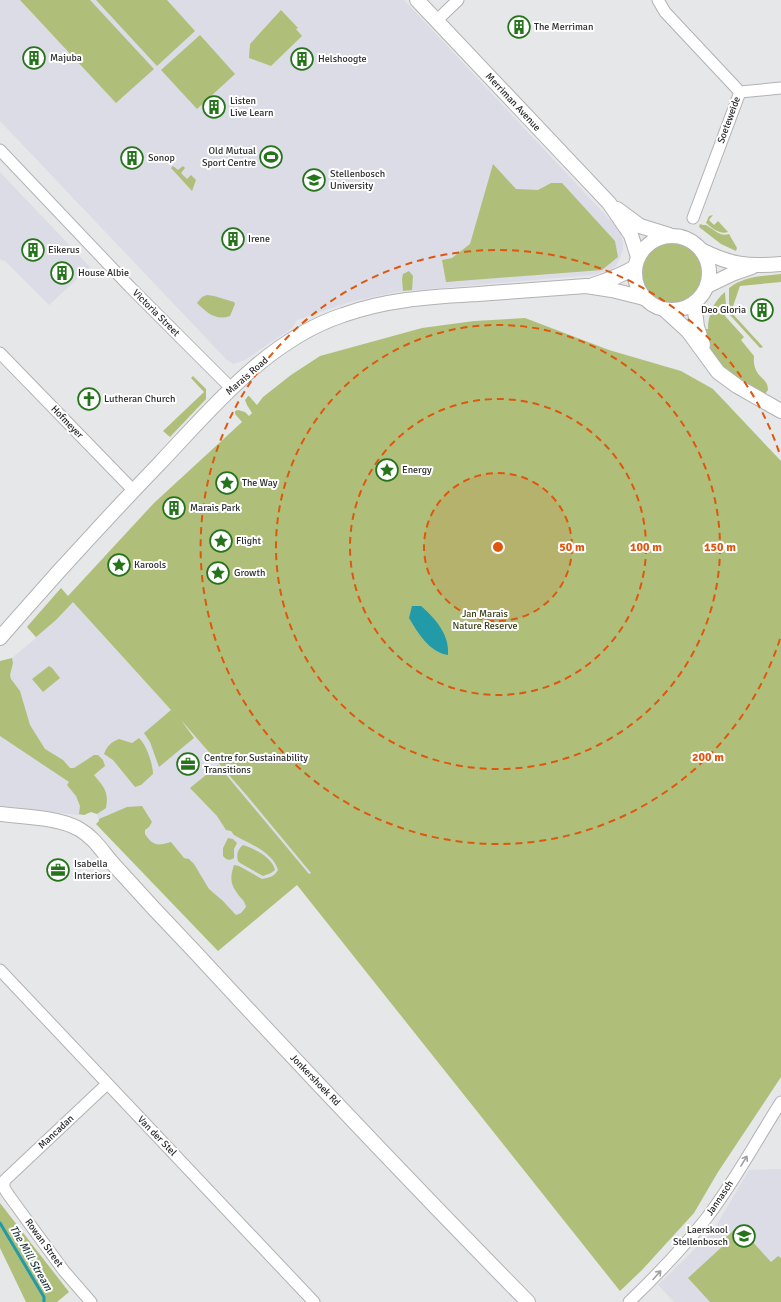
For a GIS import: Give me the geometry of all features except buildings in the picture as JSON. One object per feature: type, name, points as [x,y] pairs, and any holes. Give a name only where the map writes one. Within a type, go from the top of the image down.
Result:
[{"type":"street","name":"Merriman Avenue","points":[[417,0],[609,203],[631,235],[637,262]]},
{"type":"street","points":[[436,20],[458,0]]},
{"type":"street","name":"Soeteweide","points":[[658,0],[665,12],[740,92],[693,218]]},
{"type":"street","points":[[740,92],[781,88]]},
{"type":"street","name":"Victoria Street","points":[[0,150],[130,287],[231,388]]},
{"type":"street","name":"Merriman Avenue","points":[[609,203],[640,226],[672,236]]},
{"type":"street","points":[[756,266],[722,260],[701,250],[688,240],[672,236],[656,240],[649,244],[637,262],[634,275],[636,284],[644,298],[650,304],[665,310],[688,331],[718,372],[737,386],[781,411]]},
{"type":"street","points":[[665,310],[680,310],[694,303],[700,298],[708,279],[708,264],[701,250]]},
{"type":"street","name":"Marais Road","points":[[0,638],[133,490],[231,388],[276,352],[311,328],[341,315],[378,304],[425,297],[586,286],[611,280],[623,275],[637,262]]},
{"type":"street","points":[[706,286],[732,274],[756,266],[781,264]]},
{"type":"street","name":"Marais Road","points":[[586,286],[612,290],[644,298]]},
{"type":"street","points":[[694,303],[697,327],[706,357]]},
{"type":"street","name":"Hofmeyer","points":[[0,353],[133,490]]},
{"type":"street","name":"Jonkershoek Rd","points":[[0,814],[69,824],[79,828],[95,841],[105,855],[293,1057],[528,1302]]},
{"type":"street","name":"Jonkershoek Rd","points":[[0,821],[74,832],[105,855]]},
{"type":"street","name":"Van der Stel","points":[[0,970],[314,1302]]},
{"type":"street","name":"Mancadan","points":[[5,1180],[107,1084]]},
{"type":"street","name":"Jannasch","points":[[629,1302],[653,1279],[705,1220],[721,1198],[781,1102]]},
{"type":"street","name":"Rowan Street","points":[[5,1180],[4,1188],[10,1197],[64,1271],[91,1302]]},
{"type":"shaded area","name":"Stellenbosch University","points":[[0,0],[404,0],[614,224],[620,232],[623,242],[623,250],[620,258],[616,266],[610,270],[592,275],[396,292],[350,302],[297,320],[292,328],[245,360],[233,364],[226,359],[0,121]]},
{"type":"shaded area","points":[[0,172],[90,267],[49,305],[4,260],[2,261],[0,258]]},
{"type":"shaded area","points":[[61,588],[185,725],[248,797],[311,873],[218,951],[96,824],[99,821],[97,814],[91,812],[84,815],[78,815],[0,806],[0,661],[12,658],[36,638],[27,626]]},
{"type":"shaded area","name":"Laerskool Stellenbosch","points":[[781,1169],[781,1302],[674,1302],[658,1285],[713,1231],[749,1170]]},
{"type":"green space","points":[[20,0],[90,0],[154,69],[116,103]]},
{"type":"green space","points":[[96,0],[167,0],[195,31],[157,66]]},
{"type":"green space","points":[[281,10],[298,28],[296,29],[302,36],[271,66],[249,58],[250,44]]},
{"type":"green space","points":[[200,35],[235,74],[197,109],[161,70]]},
{"type":"green space","points":[[493,164],[516,189],[538,190],[551,183],[562,183],[615,241],[618,257],[602,270],[446,282],[442,260],[452,258],[470,244]]},
{"type":"green space","points":[[173,166],[178,170],[183,166],[185,168],[181,173],[187,179],[191,175],[196,180],[192,191],[171,168]]},
{"type":"green space","points":[[713,215],[709,220],[714,225],[718,221],[728,232],[719,232],[706,223],[709,216]]},
{"type":"green space","points":[[700,224],[706,225],[719,234],[729,234],[737,248],[736,251],[721,244],[699,227]]},
{"type":"green space","points":[[672,242],[684,244],[695,251],[702,262],[704,274],[702,286],[695,297],[684,304],[672,306],[660,304],[649,297],[642,286],[640,274],[642,262],[649,251],[660,244]]},
{"type":"green space","points":[[409,271],[413,276],[412,290],[403,291],[403,274]]},
{"type":"green space","points":[[781,274],[781,282],[740,286],[731,312],[763,347],[760,348],[729,314],[729,288],[747,279]]},
{"type":"green space","points":[[725,292],[725,316],[744,337],[741,340],[754,356],[755,369],[767,385],[768,390],[765,394],[744,382],[725,368],[711,351],[707,341],[705,329],[708,329],[710,313],[718,299]]},
{"type":"green space","points":[[207,295],[234,302],[235,304],[230,316],[216,317],[201,307],[197,303],[202,297]]},
{"type":"green space","name":"Jan Marais Nature Reserve","points":[[525,318],[609,350],[681,371],[713,389],[781,461],[781,1077],[718,1172],[694,1213],[642,1270],[620,1291],[297,885],[218,951],[96,824],[99,819],[127,807],[142,806],[152,822],[145,830],[145,834],[150,841],[156,844],[171,842],[184,858],[189,859],[194,864],[209,889],[236,915],[241,913],[246,907],[244,901],[235,890],[232,883],[231,879],[234,865],[239,866],[262,879],[272,876],[278,870],[271,858],[266,853],[234,835],[231,831],[226,830],[217,816],[190,788],[218,765],[309,874],[311,873],[248,797],[181,720],[194,738],[159,767],[150,742],[144,733],[171,710],[73,602],[56,620],[36,637],[27,627],[61,588],[68,596],[154,503],[242,422],[235,414],[235,411],[238,410],[245,412],[249,416],[252,413],[245,400],[248,396],[257,405],[263,397],[291,375],[320,356],[422,328],[474,321]]},
{"type":"green space","points":[[193,376],[206,389],[206,399],[170,437],[163,431],[204,392],[191,378]]},
{"type":"green space","points":[[12,658],[13,663],[10,675],[11,679],[20,691],[30,725],[45,749],[63,760],[70,768],[74,768],[94,755],[98,755],[103,760],[105,766],[94,775],[105,790],[107,802],[106,808],[97,814],[91,812],[84,815],[79,814],[80,806],[76,796],[67,785],[69,782],[0,736],[0,661]]},
{"type":"green space","points":[[49,666],[60,678],[43,692],[32,679]]},
{"type":"green space","points":[[139,738],[149,754],[153,774],[141,785],[135,787],[113,760],[104,754],[106,749],[116,740],[119,739],[132,743]]},
{"type":"green space","points":[[228,838],[233,839],[237,843],[234,849],[234,858],[230,860],[223,856],[223,848]]},
{"type":"green space","points":[[243,845],[258,851],[267,857],[275,870],[263,876],[240,863],[237,858],[237,854]]},
{"type":"green space","points":[[0,1203],[69,1292],[57,1302],[26,1302],[0,1248]]},
{"type":"green space","points":[[738,1226],[771,1262],[778,1256],[781,1258],[781,1302],[710,1302],[688,1278],[724,1245],[721,1242]]},
{"type":"water","points":[[412,606],[421,606],[436,622],[447,641],[448,655],[435,650],[420,636],[409,618]]},
{"type":"waterway","name":"The Mill Stream","points":[[0,1223],[44,1297],[44,1302]]},
{"type":"place","name":"The Merriman","points":[[519,27]]},
{"type":"place","name":"Majuba","points":[[34,58]]},
{"type":"place","name":"Helshoogte","points":[[302,59]]},
{"type":"place","name":"Listen Live Learn","points":[[214,107]]},
{"type":"place","name":"Old Mutual Sport Centre","points":[[271,157]]},
{"type":"place","name":"Sonop","points":[[132,158]]},
{"type":"place","name":"Stellenbosch University","points":[[314,180]]},
{"type":"place","name":"Irene","points":[[233,239]]},
{"type":"place","name":"Eikerus","points":[[33,250]]},
{"type":"place","name":"House Albie","points":[[62,273]]},
{"type":"place","name":"Deo Gloria","points":[[762,310]]},
{"type":"place","name":"Lutheran Church","points":[[89,399]]},
{"type":"place","name":"Energy","points":[[387,470]]},
{"type":"place","name":"The Way","points":[[227,483]]},
{"type":"place","name":"Marais Park","points":[[174,508]]},
{"type":"place","name":"Flight","points":[[221,541]]},
{"type":"place","name":"Karools","points":[[119,565]]},
{"type":"place","name":"Growth","points":[[218,573]]},
{"type":"place","name":"Centre for Sustainability Transitions","points":[[188,764]]},
{"type":"place","name":"Isabella Interiors","points":[[58,870]]},
{"type":"place","name":"Laerskool Stellenbosch","points":[[744,1236]]}]
